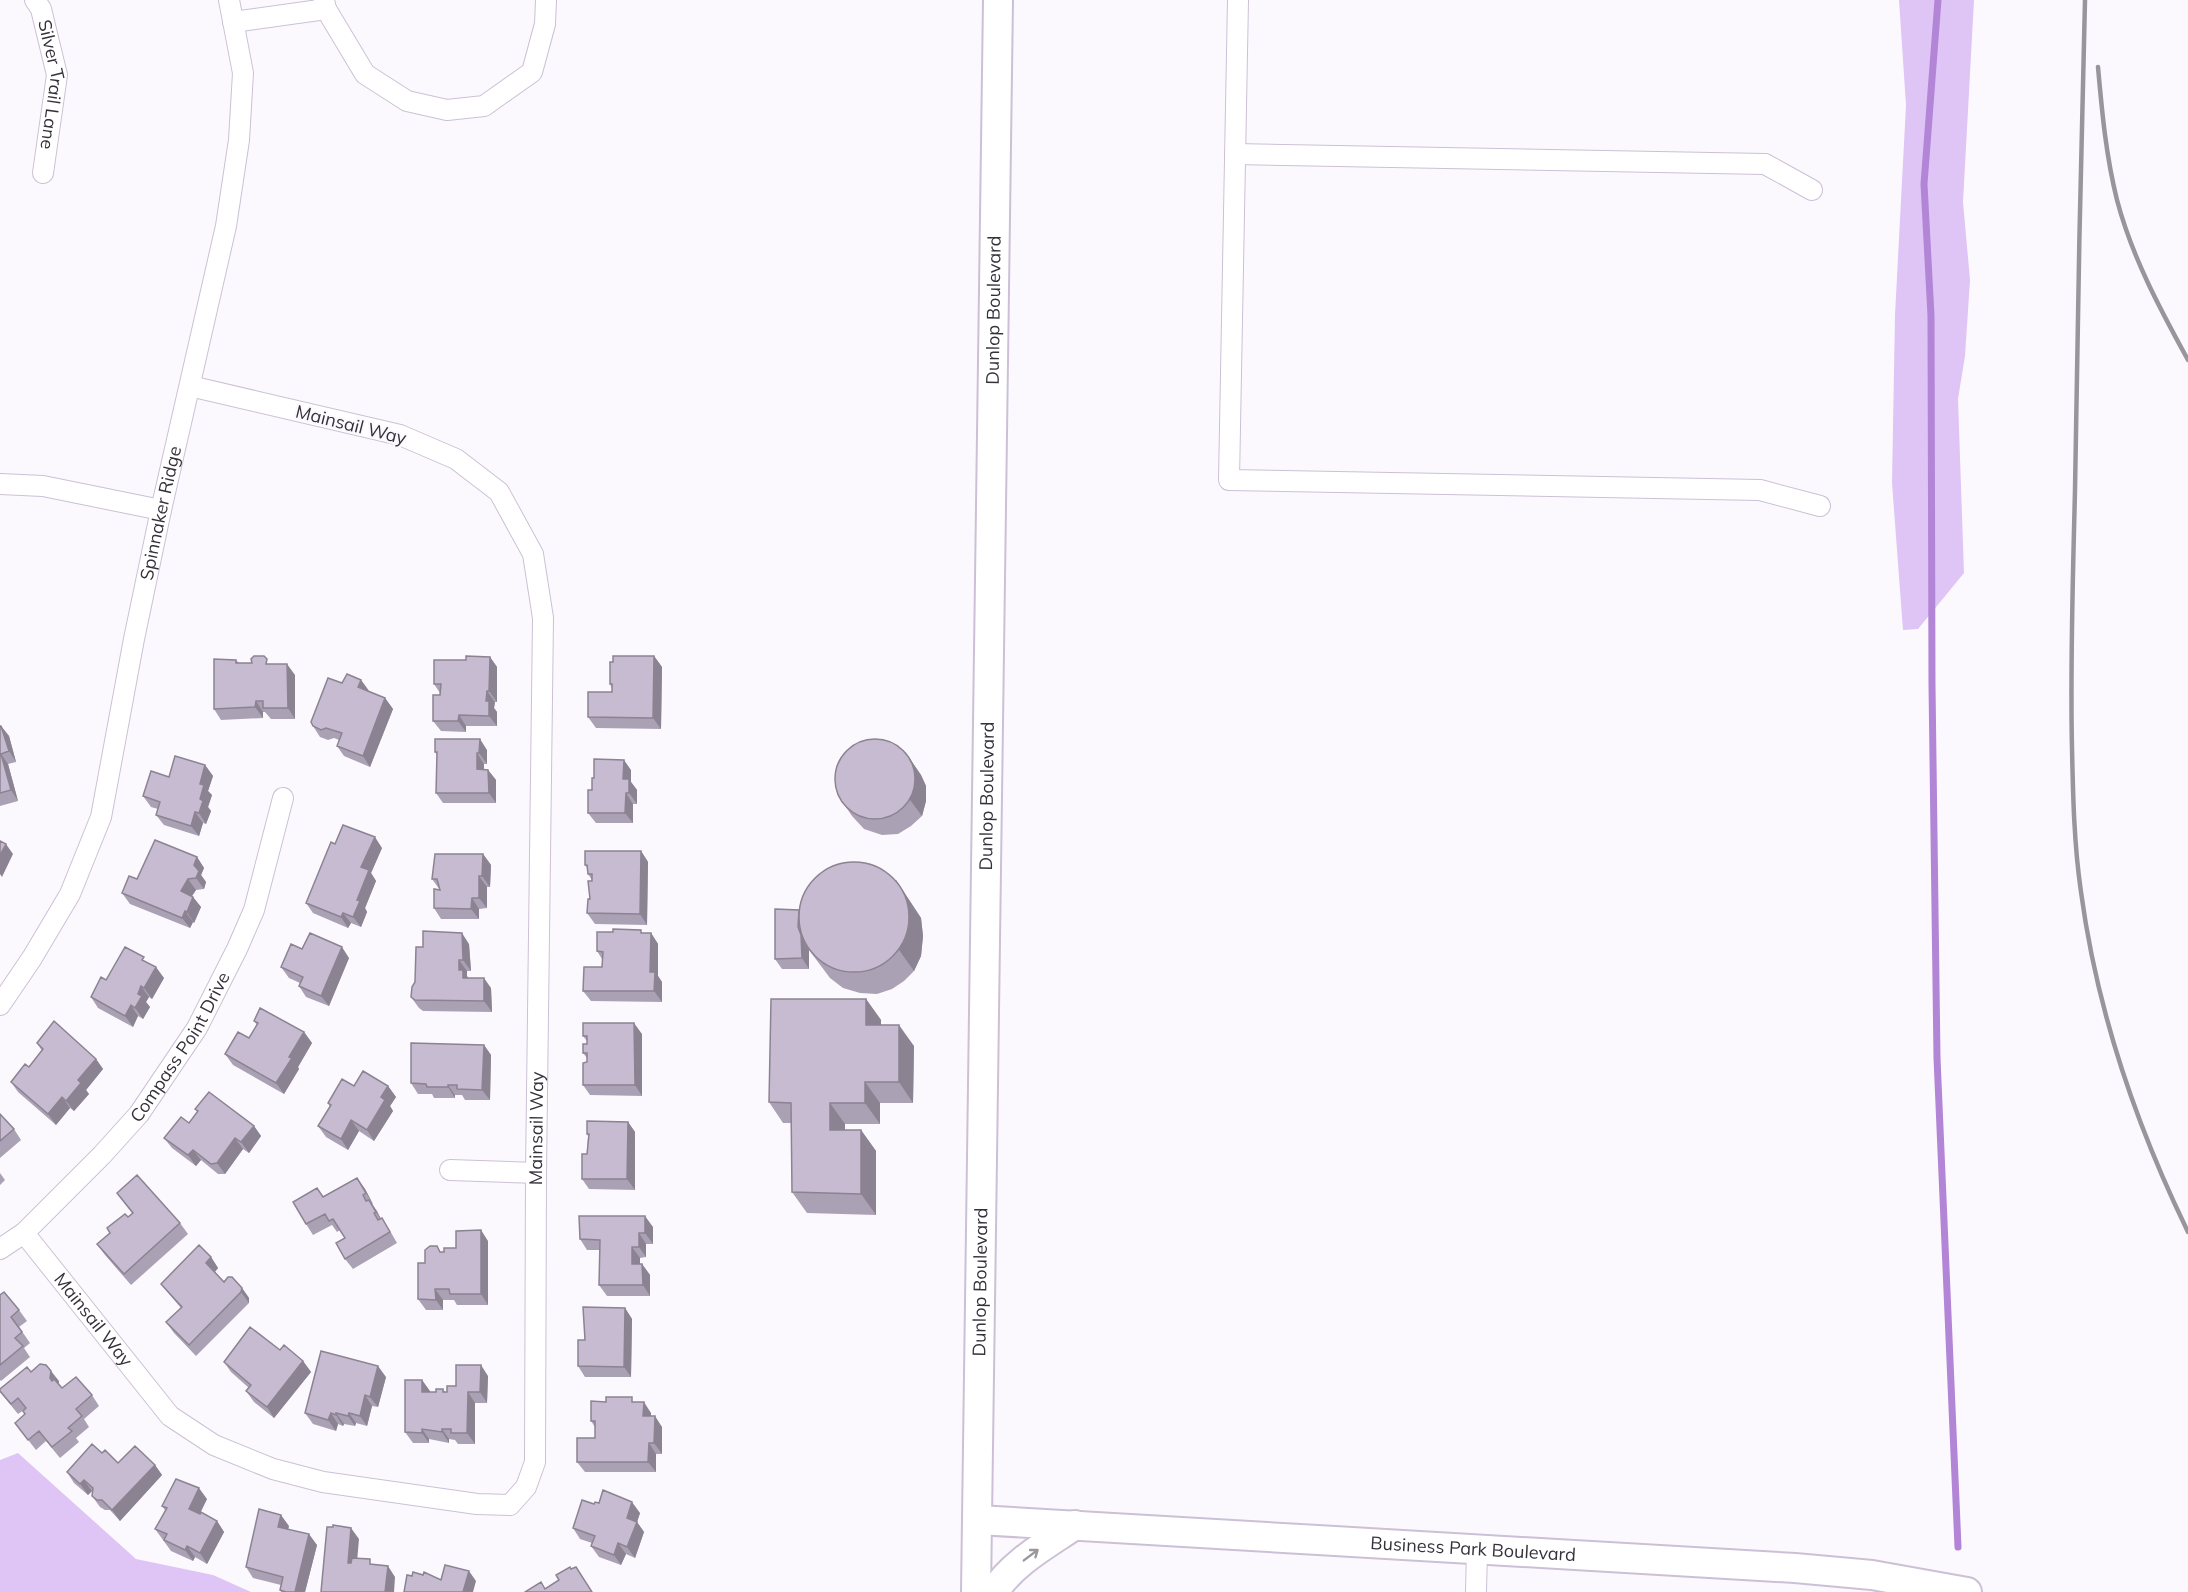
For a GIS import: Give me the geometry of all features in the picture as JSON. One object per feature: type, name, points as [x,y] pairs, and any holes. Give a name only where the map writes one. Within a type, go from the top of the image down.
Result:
[{"type":"street","name":"Silver Trail Lane","points":[[35,0],[41,9],[57,75],[43,173]]},
{"type":"street","name":"Spinnaker Ridge","points":[[0,1005],[32,958],[70,894],[101,817],[161,510],[226,226],[238,140],[243,73],[229,0]]},
{"type":"street","points":[[233,22],[325,5],[365,74],[407,101],[447,110],[484,106],[532,72],[545,24],[546,0]]},
{"type":"street","name":"Dunlop Boulevard","points":[[976,1592],[998,0]]},
{"type":"street","points":[[1238,0],[1229,480],[1760,490],[1820,506]]},
{"type":"street","points":[[1235,154],[1765,164],[1812,190]]},
{"type":"street","name":"Mainsail Way","points":[[24,1233],[170,1416],[214,1445],[273,1470],[323,1482],[477,1504],[510,1505],[526,1487],[535,1462],[543,618],[534,554],[499,492],[456,459],[400,435],[190,386]]},
{"type":"street","points":[[0,484],[43,486],[161,510]]},
{"type":"street","name":"Compass Point Drive","points":[[0,1249],[24,1233],[102,1155],[139,1114],[197,1028],[254,910],[283,798]]},
{"type":"street","points":[[450,1170],[536,1173]]},
{"type":"street","name":"Business Park Boulevard","points":[[978,1520],[1795,1568],[1872,1575],[1967,1592]]},
{"type":"street","points":[[994,1592],[1000,1583],[1028,1557],[1075,1525]]},
{"type":"street","points":[[1476,1592],[1477,1550]]},
{"type":"shaded area","points":[[1899,0],[1974,0],[1963,202],[1970,280],[1965,356],[1958,399],[1964,573],[1918,629],[1903,630],[1892,483],[1895,315],[1906,105]]},
{"type":"shaded area","points":[[18,1453],[136,1559],[213,1575],[251,1592],[0,1592],[0,1460]]},
{"type":"building","points":[[254,656],[264,656],[267,659],[266,664],[287,664],[288,708],[263,708],[263,701],[256,701],[255,707],[214,709],[214,659],[252,663],[251,659]]},
{"type":"building","points":[[466,656],[490,657],[489,691],[487,691],[486,701],[489,701],[489,716],[459,715],[458,721],[433,721],[433,695],[440,695],[441,684],[434,684],[434,660],[466,660]]},
{"type":"building","points":[[613,656],[654,656],[653,718],[588,717],[588,692],[612,692],[610,662],[613,662]]},
{"type":"building","points":[[347,674],[361,680],[358,687],[385,698],[363,756],[337,746],[342,733],[326,728],[321,730],[313,726],[311,722],[328,678],[342,683]]},
{"type":"building","points":[[0,726],[9,751],[1,754],[11,790],[0,793]]},
{"type":"building","points":[[435,739],[480,739],[477,769],[488,770],[489,793],[436,793]]},
{"type":"building","points":[[875,739],[890,742],[903,751],[912,764],[915,779],[912,794],[903,807],[890,816],[875,819],[860,816],[847,807],[838,794],[835,779],[838,764],[847,751],[860,742]]},
{"type":"building","points":[[175,756],[205,765],[200,784],[204,785],[200,799],[203,801],[199,813],[195,812],[191,826],[156,815],[160,802],[143,796],[151,771],[169,777]]},
{"type":"building","points":[[594,759],[624,760],[623,779],[629,779],[625,813],[588,813],[588,790],[592,790]]},
{"type":"building","points":[[343,825],[375,837],[361,867],[369,870],[353,917],[343,913],[341,917],[306,903],[331,842],[335,844]]},
{"type":"building","points":[[155,840],[197,857],[194,865],[199,871],[196,878],[188,879],[181,891],[193,897],[182,918],[122,893],[129,876],[137,879]]},
{"type":"building","points":[[0,841],[6,844],[0,855]]},
{"type":"building","points":[[585,851],[641,851],[640,914],[587,913],[588,899],[590,899],[588,881],[592,881],[592,874],[588,874],[587,865],[585,865]]},
{"type":"building","points":[[435,854],[483,854],[482,876],[479,876],[479,898],[472,898],[471,909],[434,908],[434,889],[440,890],[437,879],[432,879]]},
{"type":"building","points":[[854,862],[875,866],[893,878],[905,896],[909,917],[905,938],[893,956],[875,968],[854,972],[833,968],[815,956],[803,938],[799,917],[803,896],[815,878],[833,866]]},
{"type":"building","points":[[775,909],[799,910],[798,927],[801,935],[802,958],[775,959]]},
{"type":"building","points":[[613,929],[641,930],[641,933],[651,933],[650,972],[655,972],[654,991],[583,991],[584,967],[602,967],[603,952],[597,951],[597,932],[613,932]]},
{"type":"building","points":[[423,931],[462,933],[463,960],[459,960],[459,970],[463,970],[463,978],[484,978],[484,1001],[415,1000],[411,997],[415,982],[416,947],[423,947]]},
{"type":"building","points":[[310,933],[342,947],[321,996],[299,986],[303,977],[281,967],[291,944],[302,949]]},
{"type":"building","points":[[125,947],[144,957],[142,960],[156,967],[144,988],[141,986],[138,994],[142,996],[135,1008],[131,1005],[125,1016],[91,997],[101,977],[106,980]]},
{"type":"building","points":[[771,999],[866,999],[866,1025],[899,1025],[899,1082],[865,1082],[865,1103],[830,1103],[830,1130],[861,1130],[861,1194],[792,1192],[791,1103],[769,1102]]},
{"type":"building","points":[[260,1008],[304,1032],[289,1057],[292,1058],[276,1083],[225,1054],[238,1032],[249,1038],[258,1023],[254,1021]]},
{"type":"building","points":[[54,1021],[96,1059],[78,1080],[81,1083],[66,1101],[62,1097],[48,1114],[11,1082],[25,1064],[29,1067],[43,1049],[37,1043]]},
{"type":"building","points":[[583,1023],[634,1023],[635,1085],[583,1085],[583,1063],[587,1062],[587,1053],[583,1053],[583,1044],[587,1044],[587,1036],[583,1036]]},
{"type":"building","points":[[411,1043],[484,1045],[482,1090],[457,1089],[457,1085],[427,1087],[426,1084],[411,1083]]},
{"type":"building","points":[[363,1071],[388,1086],[381,1097],[385,1100],[367,1130],[351,1120],[341,1139],[318,1126],[331,1105],[328,1103],[342,1079],[354,1086]]},
{"type":"building","points":[[209,1092],[254,1126],[241,1142],[235,1138],[217,1163],[211,1164],[193,1150],[188,1155],[164,1138],[181,1117],[189,1123],[198,1111],[195,1109]]},
{"type":"building","points":[[0,1114],[14,1129],[0,1141]]},
{"type":"building","points":[[587,1121],[628,1122],[627,1179],[582,1179],[582,1154],[587,1154],[589,1134],[587,1134]]},
{"type":"building","points":[[137,1175],[180,1223],[124,1274],[97,1244],[110,1233],[107,1228],[125,1214],[128,1217],[133,1213],[117,1193]]},
{"type":"building","points":[[357,1178],[366,1193],[363,1195],[366,1201],[369,1200],[378,1220],[382,1218],[390,1232],[345,1259],[336,1243],[345,1238],[333,1219],[329,1221],[325,1214],[306,1224],[293,1202],[317,1188],[323,1197]]},
{"type":"building","points":[[579,1216],[645,1216],[645,1233],[639,1233],[639,1247],[632,1247],[632,1264],[642,1264],[643,1285],[599,1285],[600,1240],[580,1239]]},
{"type":"building","points":[[481,1230],[481,1294],[450,1294],[449,1289],[435,1289],[436,1300],[418,1299],[418,1263],[425,1263],[425,1250],[430,1246],[437,1246],[440,1252],[444,1252],[444,1248],[456,1248],[456,1231]]},
{"type":"building","points":[[199,1245],[211,1257],[206,1263],[224,1282],[228,1277],[232,1277],[242,1288],[241,1292],[189,1345],[166,1322],[182,1307],[161,1284]]},
{"type":"building","points":[[4,1292],[19,1310],[11,1317],[22,1332],[15,1338],[23,1346],[0,1365],[0,1295]]},
{"type":"building","points":[[583,1307],[625,1308],[624,1367],[578,1366],[578,1340],[585,1340]]},
{"type":"building","points":[[250,1327],[280,1350],[284,1345],[303,1361],[267,1407],[246,1391],[251,1385],[224,1362]]},
{"type":"building","points":[[321,1351],[378,1366],[370,1397],[365,1395],[360,1416],[349,1413],[348,1416],[331,1413],[328,1420],[305,1413]]},
{"type":"building","points":[[40,1364],[46,1365],[51,1371],[52,1381],[54,1379],[62,1388],[76,1377],[92,1395],[76,1409],[82,1416],[68,1428],[72,1431],[52,1447],[39,1431],[28,1440],[15,1423],[25,1414],[23,1411],[26,1408],[18,1398],[11,1404],[0,1391],[27,1367],[31,1372]]},
{"type":"building","points":[[456,1365],[481,1365],[480,1392],[468,1392],[467,1433],[451,1433],[451,1429],[442,1429],[442,1432],[422,1429],[422,1433],[405,1432],[405,1380],[422,1380],[422,1392],[436,1392],[436,1389],[443,1389],[443,1392],[447,1392],[447,1386],[456,1386]]},
{"type":"building","points":[[606,1397],[632,1397],[632,1402],[644,1402],[643,1416],[655,1416],[654,1443],[649,1443],[648,1462],[577,1462],[577,1438],[595,1438],[595,1421],[591,1421],[591,1401],[606,1402]]},
{"type":"building","points":[[92,1444],[102,1453],[105,1450],[118,1463],[135,1446],[155,1465],[112,1510],[102,1500],[97,1500],[92,1496],[93,1488],[84,1480],[80,1484],[67,1472]]},
{"type":"building","points":[[176,1479],[199,1488],[189,1509],[200,1514],[201,1512],[217,1521],[200,1553],[187,1546],[185,1550],[164,1540],[167,1534],[155,1529],[167,1508],[162,1506]]},
{"type":"building","points":[[603,1490],[632,1502],[627,1518],[637,1522],[627,1547],[618,1543],[614,1555],[591,1546],[595,1536],[573,1528],[582,1500],[594,1504],[599,1503]]},
{"type":"building","points":[[259,1509],[281,1515],[278,1527],[309,1534],[295,1592],[280,1590],[283,1577],[246,1567]]},
{"type":"building","points":[[333,1525],[351,1528],[348,1563],[351,1563],[352,1558],[370,1559],[370,1564],[388,1566],[385,1592],[321,1592],[327,1527],[333,1527]]},
{"type":"building","points":[[445,1565],[469,1571],[463,1592],[404,1592],[407,1575],[412,1576],[413,1572],[423,1575],[424,1572],[441,1580]]},
{"type":"building","points":[[570,1567],[571,1569],[576,1567],[592,1592],[525,1592],[541,1582],[545,1589],[559,1580],[556,1575]]},
{"type":"waterway","points":[[1938,0],[1924,184],[1931,316],[1932,685],[1937,1058],[1958,1547]]},
{"type":"railway","points":[[2085,0],[2071,716],[2077,856],[2088,936],[2108,1024],[2136,1109],[2169,1192],[2188,1232]]},
{"type":"railway","points":[[2098,67],[2107,150],[2123,221],[2148,282],[2188,360]]}]
